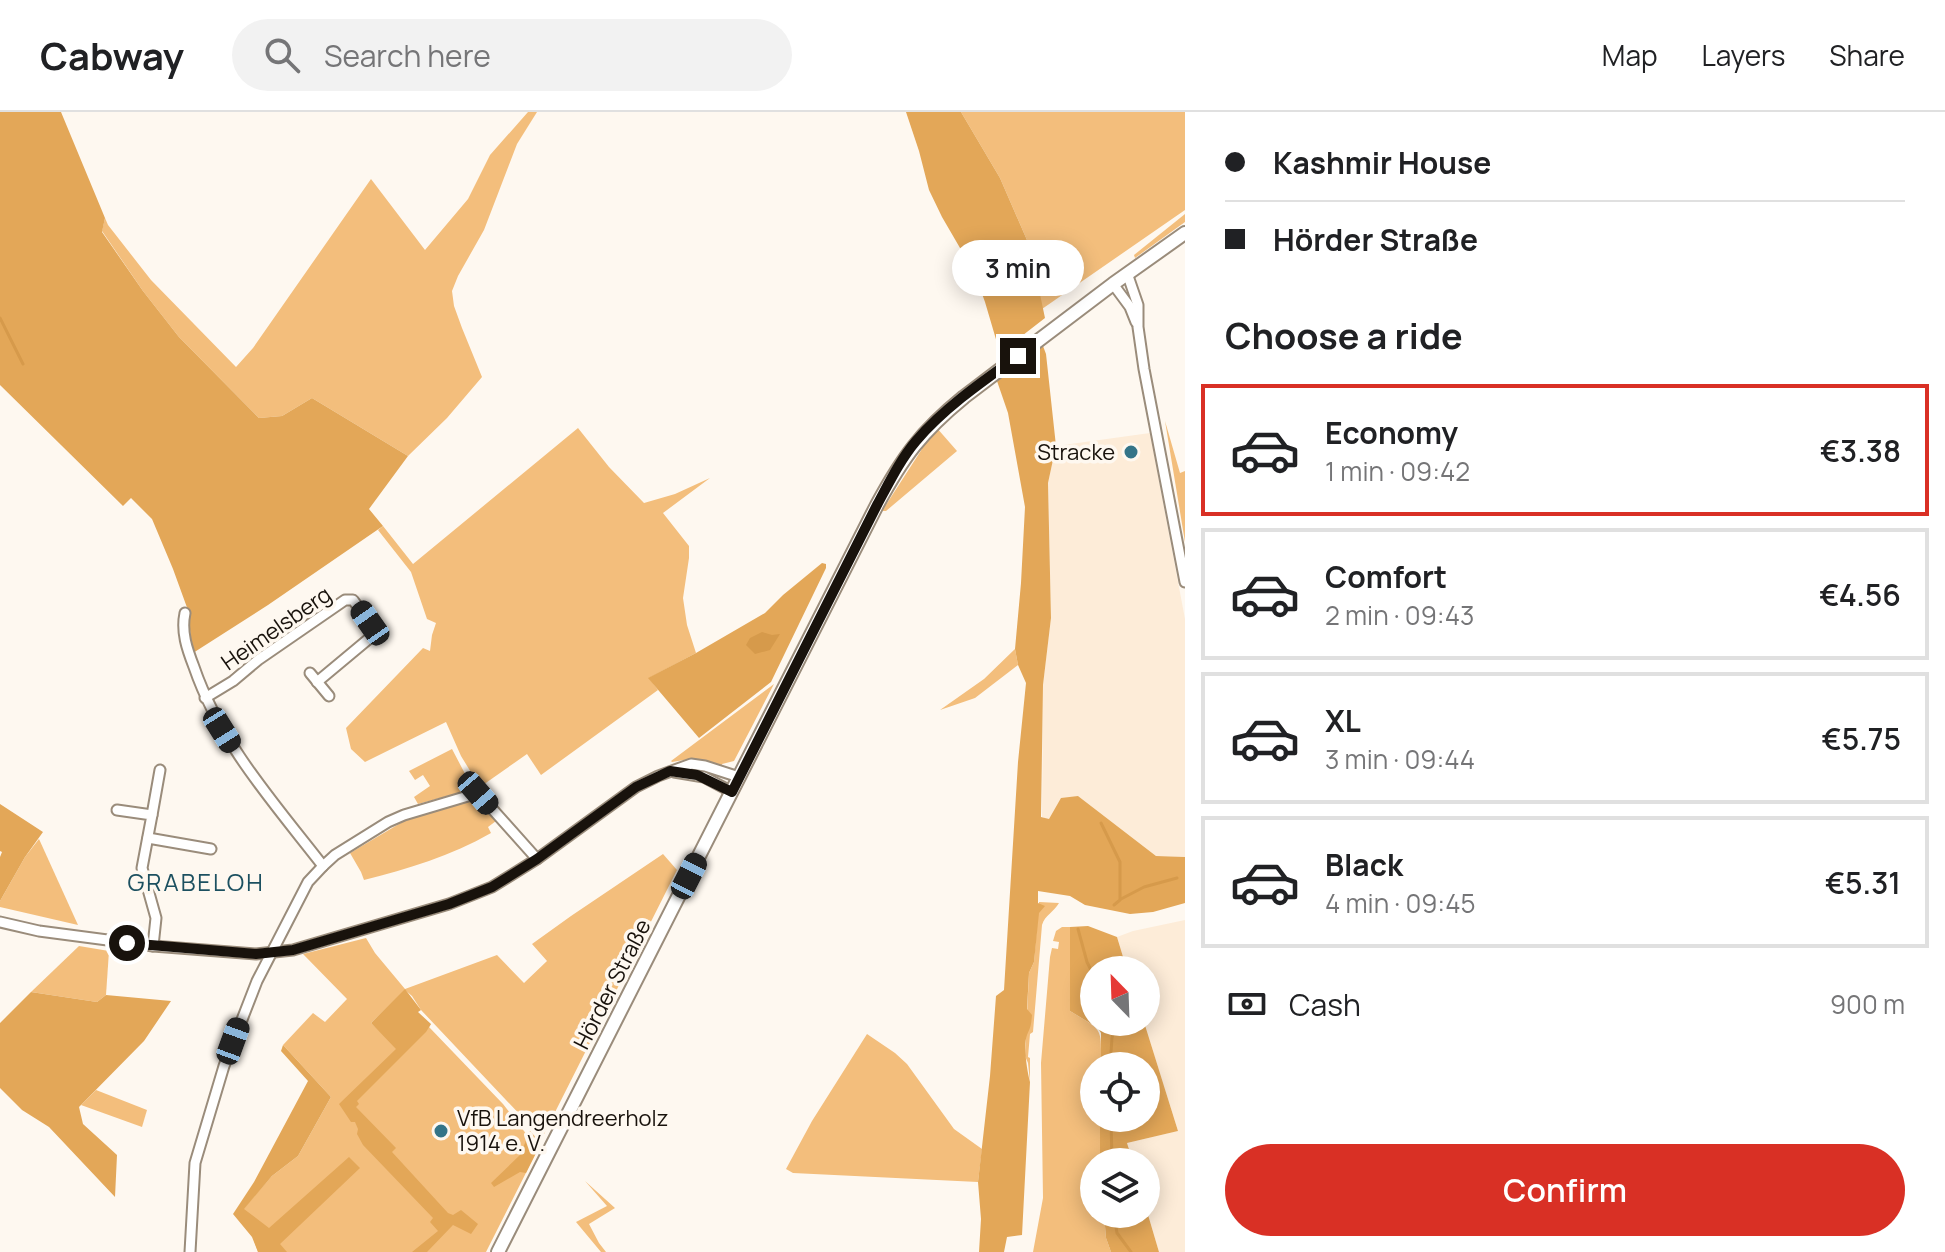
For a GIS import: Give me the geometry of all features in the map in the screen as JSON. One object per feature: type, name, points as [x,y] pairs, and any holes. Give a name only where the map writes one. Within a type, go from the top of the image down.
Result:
[{"type":"main road","name":"Hörder Straße","points":[[498,1252],[901,462],[944,413],[1127,273],[1185,233]]},
{"type":"street","points":[[1127,273],[1138,305],[1144,369],[1185,582]]},
{"type":"street","points":[[1113,284],[1130,307],[1138,327]]},
{"type":"street","name":"Heimelsberg","points":[[205,698],[345,600],[351,599],[374,632],[314,678],[329,696]]},
{"type":"street","name":"Heimelsberg","points":[[185,613],[186,646],[205,698],[236,752],[323,866]]},
{"type":"street","points":[[0,922],[39,931],[153,946],[256,954],[304,947],[465,898],[511,876],[636,787],[670,771],[691,764],[739,777]]},
{"type":"street","points":[[153,946],[156,918],[142,868],[160,770]]},
{"type":"street","points":[[670,771],[697,775],[732,792]]},
{"type":"street","points":[[190,1252],[197,1154],[224,1066],[257,981],[308,882],[337,854],[396,818],[478,793],[537,859]]},
{"type":"street","points":[[117,810],[152,815]]},
{"type":"street","points":[[148,838],[211,849]]},
{"type":"shaded area","points":[[0,112],[61,112],[105,218],[102,232],[179,337],[259,418],[282,416],[312,398],[408,456],[369,509],[383,526],[193,653],[189,613],[152,519],[131,498],[123,506],[0,385]]},
{"type":"shaded area","points":[[528,112],[537,112],[517,144],[484,230],[452,291],[454,306],[482,377],[447,418],[408,456],[312,398],[282,416],[259,418],[179,337],[102,231],[105,218],[151,280],[236,367],[253,348],[371,179],[425,250],[468,199],[490,155]]},
{"type":"shaded area","points":[[906,112],[961,112],[1000,178],[1030,247],[1045,318],[1000,353],[974,272],[929,190]]},
{"type":"shaded area","points":[[961,112],[1185,112],[1185,210],[1042,309],[1030,247],[1000,178]]},
{"type":"shaded area","points":[[1185,214],[1185,222],[1135,258],[1134,255]]},
{"type":"shaded area","points":[[1043,346],[1056,446],[1048,483],[1051,618],[1043,685],[1041,817],[1049,819],[1061,798],[1078,796],[1156,856],[1185,857],[1185,903],[1153,912],[1130,914],[1085,905],[1070,896],[1038,891],[1038,903],[1045,906],[1039,913],[1034,962],[1029,973],[1027,1009],[1032,1015],[1025,1045],[1030,1082],[1022,1235],[1007,1237],[1004,1252],[979,1252],[981,1219],[978,1182],[996,996],[1004,990],[1026,683],[1015,649],[1025,507],[1008,413],[997,381]]},
{"type":"shaded area","points":[[1165,421],[1180,473],[1185,471],[1185,542]]},
{"type":"shaded area","points":[[936,427],[957,451],[886,511],[882,511],[922,449],[919,446]]},
{"type":"shaded area","points":[[578,428],[609,467],[644,503],[675,494],[710,478],[663,513],[689,546],[683,598],[696,653],[649,678],[658,690],[541,775],[527,754],[480,787],[461,756],[446,722],[365,762],[351,749],[346,728],[423,648],[430,651],[436,623],[427,619],[411,572],[378,530],[383,526],[413,564]]},
{"type":"shaded area","points":[[1150,433],[1185,619],[1185,857],[1156,856],[1078,796],[1049,820],[1042,817],[1043,685],[1051,618],[1048,483],[1056,446]]},
{"type":"shaded area","points":[[822,563],[826,564],[826,568],[771,682],[699,738],[648,678],[765,613]]},
{"type":"shaded area","points":[[762,632],[780,634],[770,650],[755,654],[746,645],[750,638]]},
{"type":"shaded area","points":[[1015,649],[1018,665],[975,698],[940,710],[984,679]]},
{"type":"shaded area","points":[[774,684],[734,761],[722,764],[722,767],[690,759],[671,761]]},
{"type":"shaded area","points":[[452,749],[473,789],[418,804],[414,797],[430,786],[423,775],[415,780],[409,771]]},
{"type":"shaded area","points":[[477,799],[496,821],[488,827],[491,833],[429,861],[364,880],[350,853],[404,821]]},
{"type":"shaded area","points":[[0,804],[43,832],[0,901],[2,852]]},
{"type":"shaded area","points":[[39,839],[78,925],[0,907],[0,901],[25,857]]},
{"type":"shaded area","points":[[663,854],[677,870],[542,1138],[405,990],[371,1023],[389,1040],[431,1024],[429,1027],[503,1104],[538,1149],[486,1252],[258,1252],[243,1209],[272,1176],[298,1156],[331,1097],[283,1045],[313,1013],[325,1022],[347,999],[303,954],[366,938],[405,989],[497,955],[524,983],[547,961],[532,944]]},
{"type":"shaded area","points":[[1039,902],[1059,903],[1042,925],[1028,1057],[1030,1082],[1025,1056],[1029,973],[1034,962]]},
{"type":"shaded area","points":[[1185,920],[1185,1252],[1159,1252],[1152,1228],[1160,1228],[1160,1148],[1129,1148],[1127,1143],[1178,1131],[1160,1073],[1160,1052],[1153,1052],[1148,1036],[1160,1036],[1160,956],[1123,956],[1117,937]]},
{"type":"shaded area","points":[[1088,926],[1117,937],[1123,956],[1080,956],[1080,1017],[1070,1011],[1070,927]]},
{"type":"shaded area","points":[[1070,927],[1070,1011],[1080,1017],[1080,1036],[1100,1037],[1101,1052],[1080,1052],[1080,1132],[1100,1132],[1100,1148],[1080,1148],[1080,1228],[1105,1228],[1111,1252],[1033,1252],[1043,1198],[1041,1063],[1050,957],[1052,948],[1058,949],[1059,942],[1053,941],[1056,931]]},
{"type":"shaded area","points":[[79,946],[109,951],[106,995],[97,1002],[31,992]]},
{"type":"shaded area","points":[[405,989],[421,1010],[418,1012],[431,1024],[357,1101],[359,1104],[356,1107],[396,1148],[392,1152],[448,1213],[453,1215],[461,1210],[478,1224],[471,1234],[453,1225],[427,1252],[412,1252],[438,1231],[430,1222],[433,1218],[363,1145],[355,1122],[351,1122],[339,1104],[396,1049],[371,1023]]},
{"type":"shaded area","points":[[31,992],[97,1002],[106,995],[171,1001],[144,1041],[79,1107],[83,1124],[117,1155],[115,1197],[49,1127],[22,1110],[0,1088],[0,1023]]},
{"type":"shaded area","points":[[867,1034],[907,1064],[954,1129],[982,1149],[978,1182],[793,1173],[786,1169],[812,1121]]},
{"type":"shaded area","points":[[1101,1036],[1148,1036],[1153,1052],[1101,1052]]},
{"type":"shaded area","points":[[283,1045],[331,1097],[298,1156],[272,1176],[244,1209],[269,1228],[349,1157],[360,1168],[280,1244],[287,1252],[258,1252],[252,1237],[233,1214],[254,1182],[308,1081],[281,1051]]},
{"type":"shaded area","points":[[1160,1073],[1178,1131],[1127,1143],[1129,1148],[1100,1148],[1100,1132],[1160,1132]]},
{"type":"shaded area","points":[[96,1090],[147,1110],[142,1127],[81,1105]]},
{"type":"shaded area","points":[[530,1131],[541,1143],[526,1173],[520,1172],[494,1187],[491,1183],[520,1155]]},
{"type":"shaded area","points":[[585,1181],[615,1208],[589,1224],[606,1252],[601,1252],[576,1222],[607,1206]]},
{"type":"shaded area","points":[[1105,1228],[1152,1228],[1159,1252],[1111,1252]]},
{"type":"waterway","points":[[0,318],[23,364]]},
{"type":"waterway","points":[[1101,823],[1120,862],[1120,900],[1114,905]]},
{"type":"waterway","points":[[1121,899],[1144,887],[1177,878]]},
{"type":"waterway","points":[[1078,929],[1085,956]]},
{"type":"waterway","points":[[1111,1052],[1112,1036]]},
{"type":"waterway","points":[[1111,1132],[1112,1148]]},
{"type":"waterway","points":[[1116,1228],[1131,1252]]},
{"type":"place","name":"Stracke","points":[[1131,452]]},
{"type":"place","name":"VfB Langendreerholz 1914 e. V.","points":[[441,1131]]},
{"type":"district","name":"GRABELOH","points":[[196,881]]},
{"type":"route","points":[[127,943],[256,954],[293,950],[449,904],[492,887],[537,859],[636,787],[670,771],[697,775],[732,792],[901,462],[944,413],[1018,356]]}]
